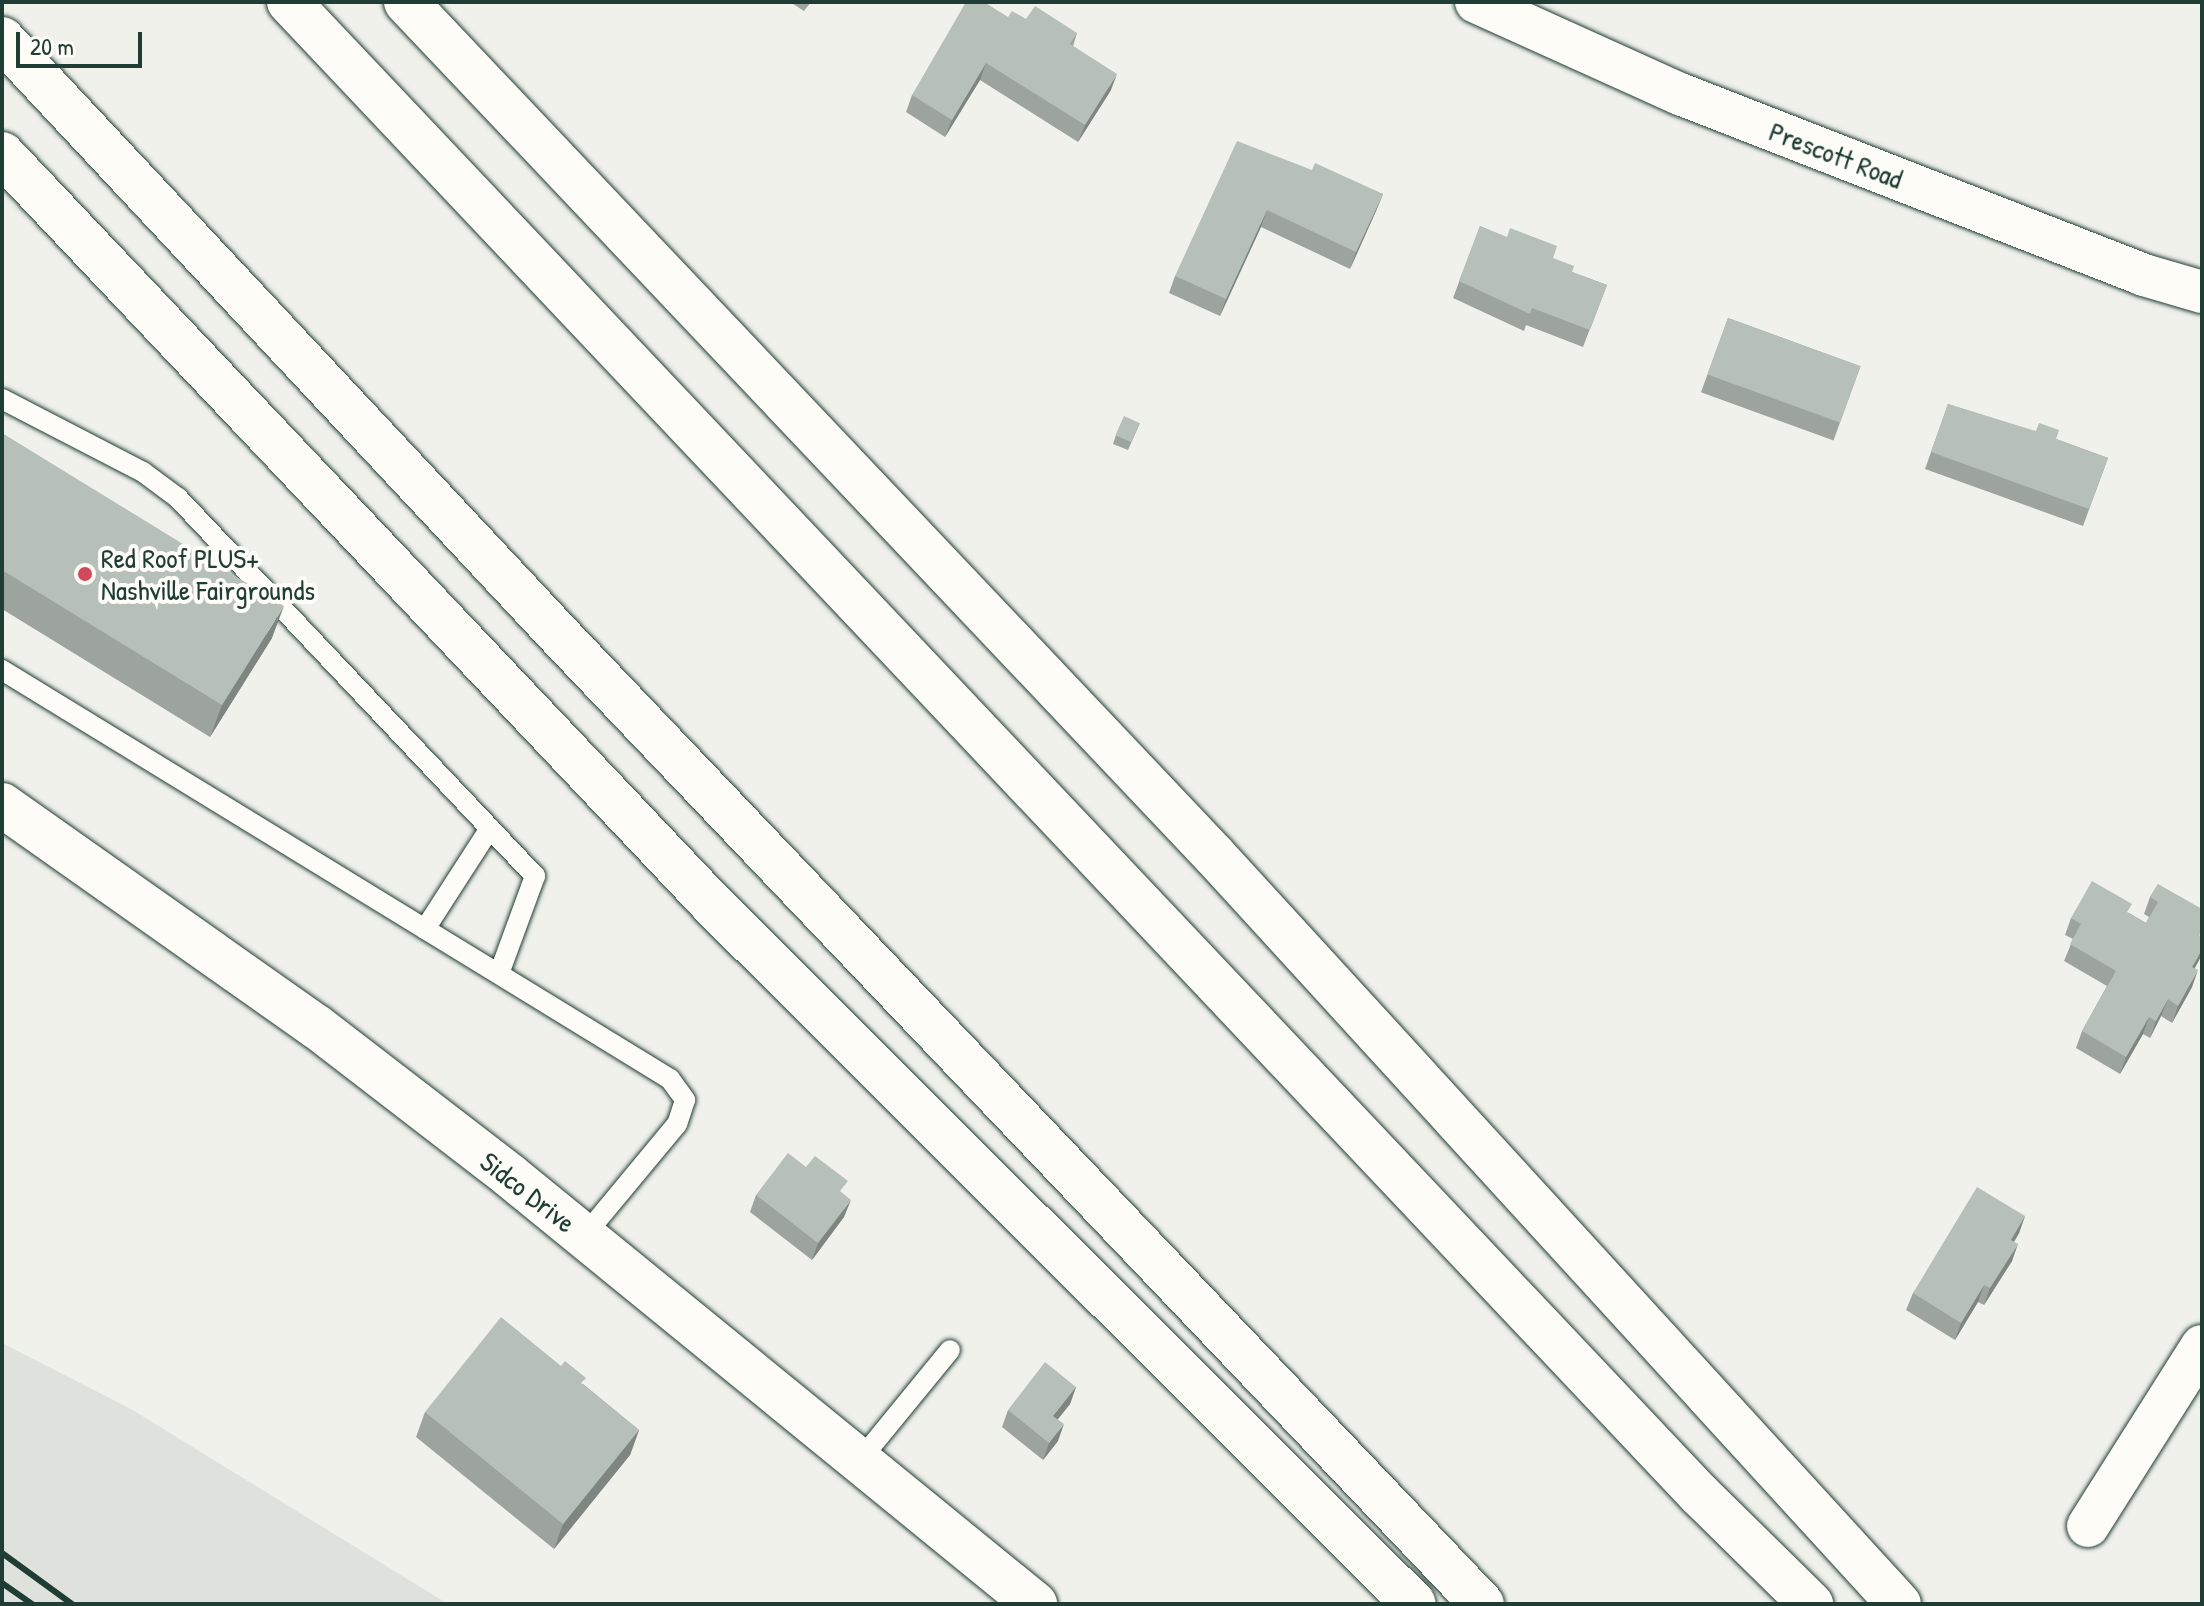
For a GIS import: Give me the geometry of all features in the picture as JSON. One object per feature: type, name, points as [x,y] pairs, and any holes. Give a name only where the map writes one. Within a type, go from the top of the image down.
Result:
[{"type":"main road","points":[[289,2],[1700,1495],[1811,1604]]},
{"type":"main road","points":[[406,2],[1203,843],[1899,1604]]},
{"type":"main road","points":[[2,39],[573,649],[1482,1604]]},
{"type":"main road","points":[[2,154],[712,904],[1414,1604]]},
{"type":"main road","name":"Sidco Drive","points":[[2,805],[317,1027],[584,1236],[1035,1604]]},
{"type":"street","name":"Prescott Road","points":[[1476,2],[1680,94],[2144,275],[2202,292]]},
{"type":"street","points":[[2088,1526],[2202,1346]]},
{"type":"lane","points":[[2,399],[143,472],[178,498],[535,876],[499,974]]},
{"type":"lane","points":[[2,670],[663,1074],[685,1100],[677,1124],[584,1236]]},
{"type":"lane","points":[[425,929],[490,828]]},
{"type":"lane","points":[[860,1460],[950,1350]]},
{"type":"shaded area","points":[[2,1343],[131,1409],[448,1604],[2,1604]]},
{"type":"building","points":[[966,2],[984,2],[1008,17],[1012,11],[1026,19],[1035,6],[1077,33],[1070,44],[1117,74],[1085,125],[986,63],[952,120],[912,95]]},
{"type":"building","points":[[1237,141],[1312,170],[1315,163],[1383,194],[1356,252],[1267,210],[1226,299],[1175,276]]},
{"type":"building","points":[[1480,226],[1507,237],[1510,228],[1557,246],[1553,258],[1574,266],[1572,272],[1607,285],[1590,330],[1532,308],[1530,314],[1459,281]]},
{"type":"building","points":[[1728,318],[1860,366],[1840,423],[1707,374]]},
{"type":"building","points":[[1948,404],[2036,431],[2039,423],[2059,430],[2056,439],[2108,458],[2089,509],[1931,452]]},
{"type":"building","points":[[1124,416],[1140,423],[1131,442],[1115,435]]},
{"type":"building","name":"Red Roof PLUS+ Nashville Fairgrounds","points":[[2,433],[284,606],[222,705],[2,570]]},
{"type":"building","points":[[2092,881],[2132,904],[2127,912],[2146,923],[2158,902],[2150,897],[2158,884],[2202,909],[2202,931],[2199,935],[2202,937],[2202,949],[2192,967],[2198,970],[2178,1006],[2168,999],[2156,1021],[2149,1017],[2126,1057],[2082,1031],[2116,971],[2070,944],[2081,924],[2071,918]]},
{"type":"building","points":[[788,1153],[806,1167],[815,1156],[848,1181],[840,1191],[851,1200],[818,1243],[756,1195]]},
{"type":"building","points":[[1977,1187],[2025,1216],[2011,1240],[2018,1244],[1990,1288],[1984,1285],[1961,1323],[1913,1293]]},
{"type":"building","points":[[501,1317],[561,1366],[565,1361],[586,1378],[581,1383],[639,1430],[563,1524],[425,1412]]},
{"type":"building","points":[[1045,1362],[1076,1387],[1053,1416],[1064,1424],[1049,1443],[1008,1410]]},
{"type":"railway","points":[[2,1553],[72,1604]]},
{"type":"railway","points":[[2,1583],[32,1604]]},
{"type":"place","name":"Red Roof PLUS+ Nashville Fairgrounds","points":[[85,574]]}]
